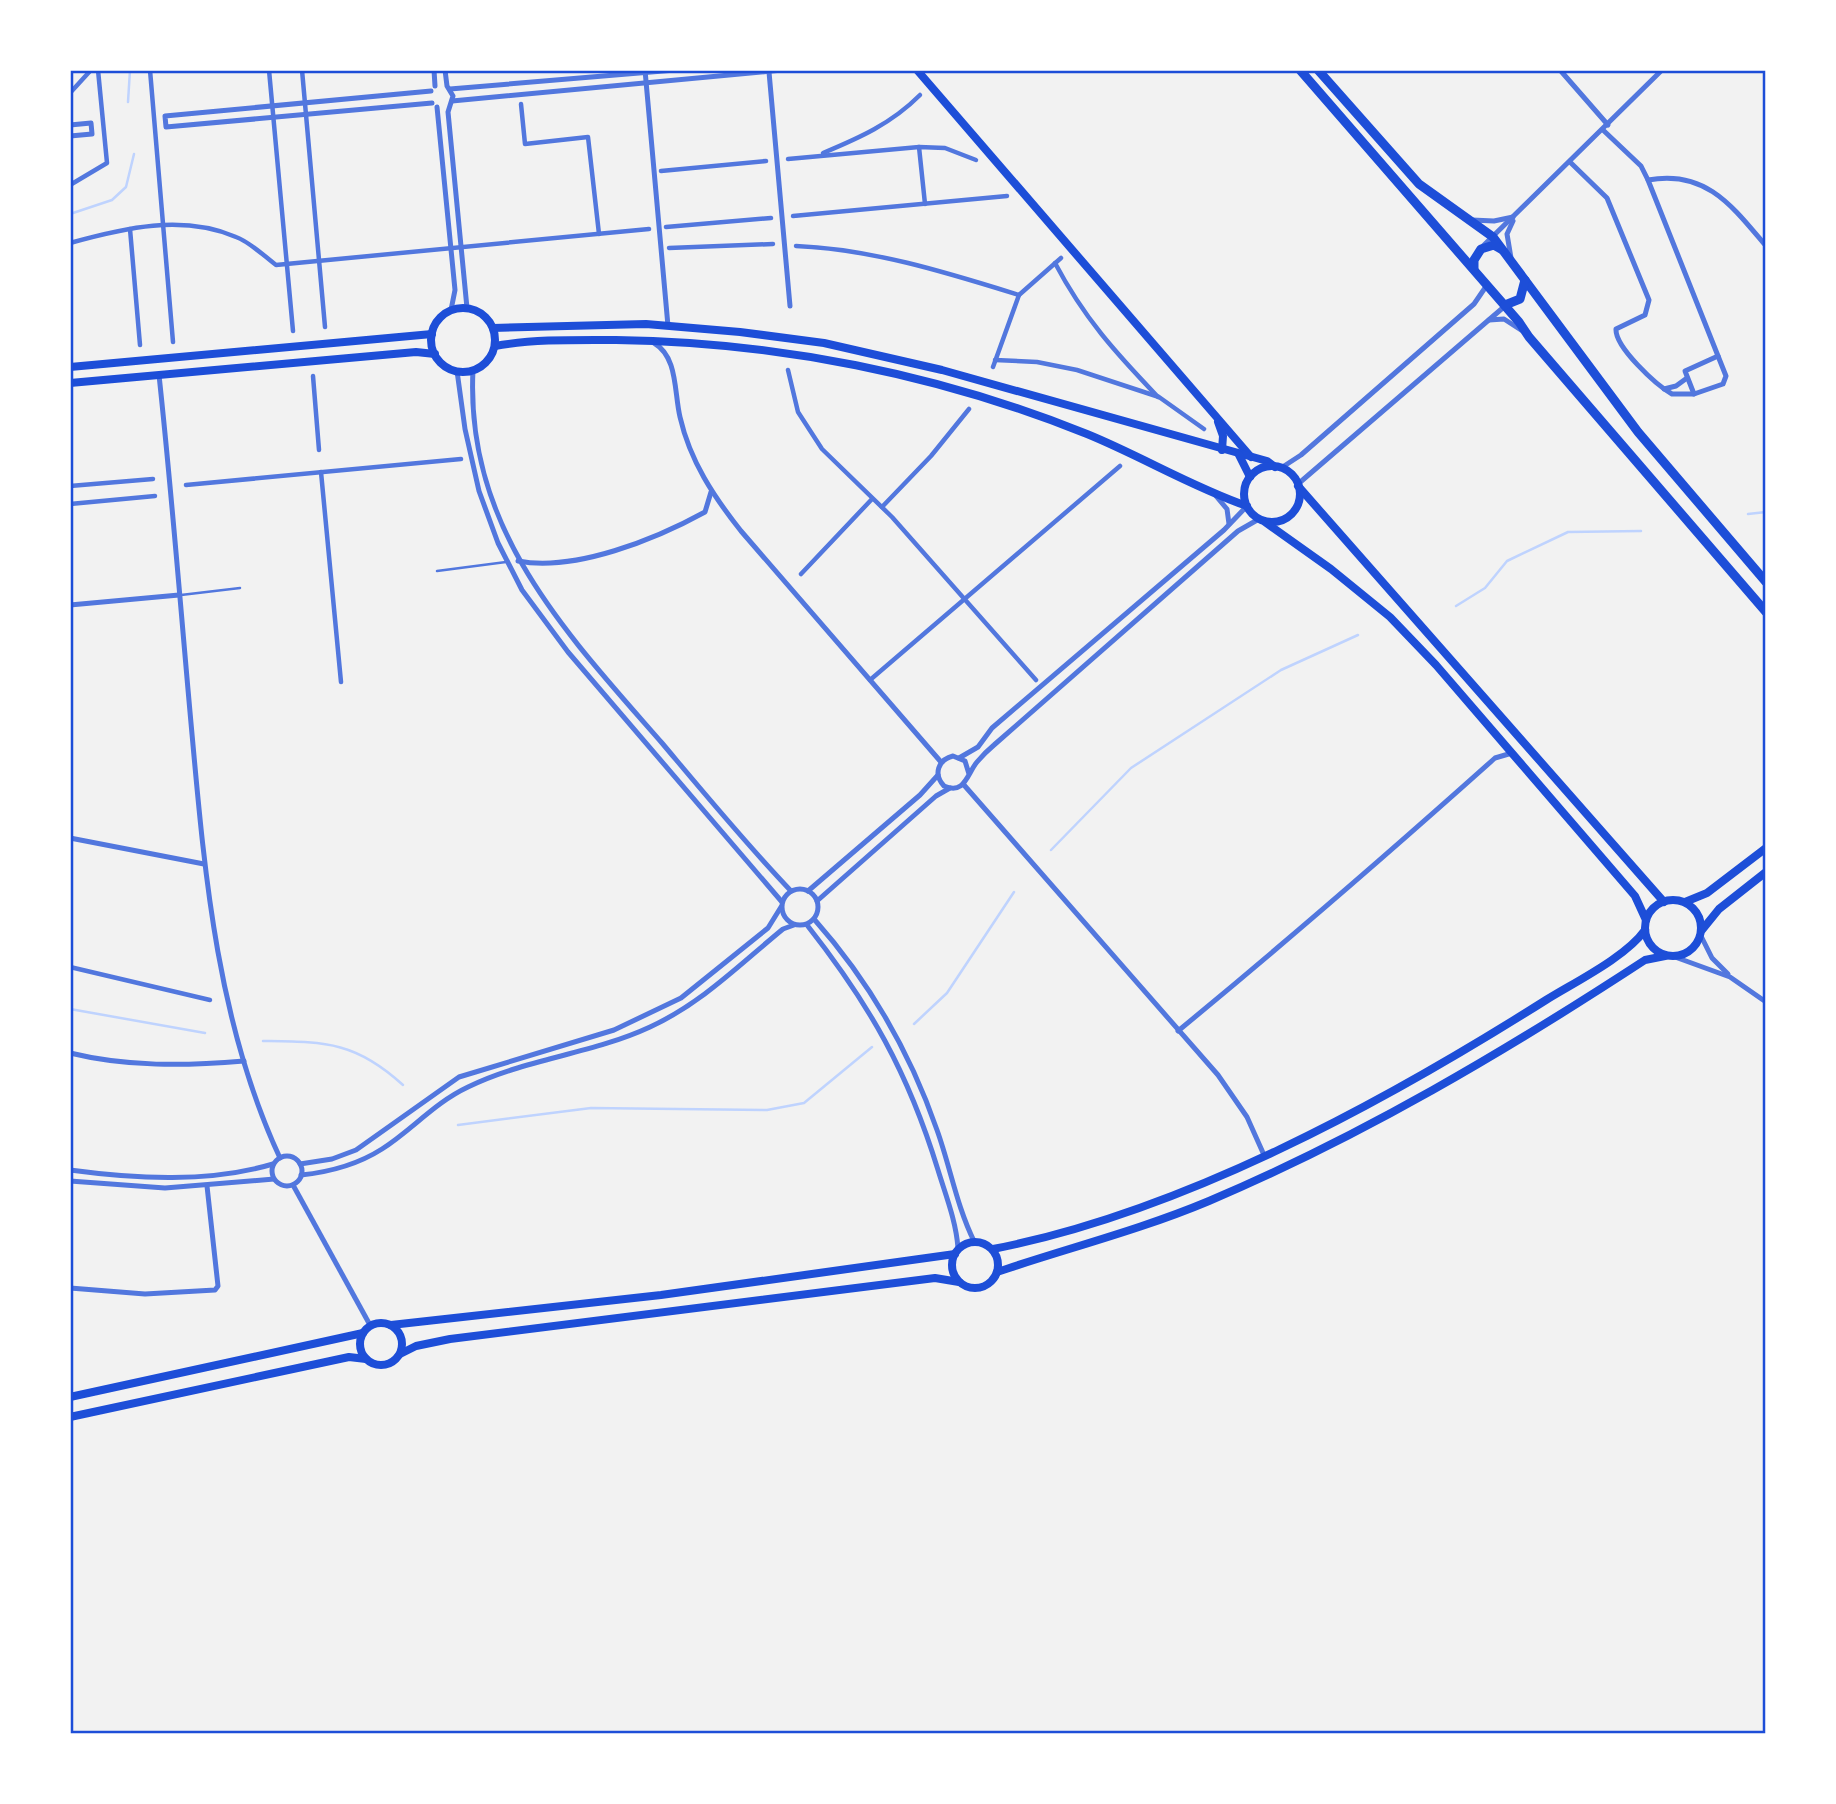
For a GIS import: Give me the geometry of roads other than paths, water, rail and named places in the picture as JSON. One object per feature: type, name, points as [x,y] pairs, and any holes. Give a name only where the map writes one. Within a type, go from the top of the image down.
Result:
[{"type":"main road","points":[[917,70],[1217,420],[1252,457]]},
{"type":"main road","points":[[1300,70],[1506,305],[1529,337],[1766,612]]},
{"type":"main road","points":[[1318,70],[1419,184],[1493,237],[1638,432],[1766,582]]},
{"type":"main road","points":[[1474,268],[1474,260],[1481,249],[1494,245],[1504,250]]},
{"type":"main road","points":[[1506,305],[1520,299],[1525,278]]},
{"type":"main road","points":[[467,308],[484,315],[493,328],[495,346],[487,361],[473,370],[457,371],[448,368],[435,354],[432,334],[439,320],[452,310],[467,308]]},
{"type":"main road","points":[[493,328],[558,325],[668,326],[792,338],[884,355],[1252,457],[1278,467],[1298,485],[1664,901]]},
{"type":"main road","points":[[70,367],[432,334]]},
{"type":"main road","points":[[495,346],[563,340],[649,340],[790,353],[877,369],[947,387],[1088,435],[1155,464],[1216,496],[1247,506],[1390,617],[1635,896],[1646,920]]},
{"type":"main road","points":[[70,383],[416,352],[435,354]]},
{"type":"main road","points":[[1217,420],[1223,436],[1222,450]]},
{"type":"main road","points":[[1239,455],[1250,477]]},
{"type":"main road","points":[[1247,506],[1244,491],[1250,477],[1261,468],[1278,467]]},
{"type":"main road","points":[[1262,520],[1275,522],[1292,514],[1297,506],[1298,485]]},
{"type":"main road","points":[[1670,956],[1651,946],[1645,930],[1650,912],[1664,901],[1685,902],[1707,892],[1766,848]]},
{"type":"main road","points":[[998,1272],[1108,1239],[1169,1217],[1283,1167],[1434,1090],[1535,1031],[1645,960],[1691,951],[1719,909],[1766,872]]},
{"type":"main road","points":[[1685,902],[1697,913],[1701,933]]},
{"type":"main road","points":[[993,1249],[1092,1223],[1160,1199],[1264,1155],[1424,1073],[1509,1024],[1628,947],[1645,930]]},
{"type":"main road","points":[[70,1418],[349,1357],[366,1359],[380,1365],[395,1360],[400,1354],[416,1346],[450,1339],[935,1278],[974,1288],[981,1287],[994,1279],[998,1272],[997,1256],[993,1249],[974,1241],[957,1251],[661,1295],[391,1325],[379,1322],[370,1325],[363,1333],[360,1346],[366,1359]]},
{"type":"main road","points":[[957,1251],[952,1264],[959,1282]]},
{"type":"main road","points":[[391,1325],[401,1337],[400,1354]]},
{"type":"main road","points":[[70,1397],[332,1342],[363,1333]]},
{"type":"street","points":[[70,93],[91,70]]},
{"type":"street","points":[[70,185],[107,163],[98,70]]},
{"type":"street","points":[[150,70],[173,342]]},
{"type":"street","points":[[269,70],[293,331]]},
{"type":"street","points":[[302,70],[325,327]]},
{"type":"street","points":[[434,70],[434,105],[455,296],[452,310]]},
{"type":"street","points":[[444,70],[449,88],[460,249],[467,308]]},
{"type":"street","points":[[675,70],[433,89],[165,116],[166,128],[450,104],[782,70]]},
{"type":"street","points":[[1560,70],[1641,166],[1726,376],[1723,384],[1679,396],[1664,389],[1618,340],[1616,329],[1645,315],[1648,300],[1607,198],[1571,163]]},
{"type":"street","points":[[1481,249],[1571,163],[1662,70]]},
{"type":"street","points":[[645,71],[668,326]]},
{"type":"street","points":[[769,72],[790,306]]},
{"type":"street","points":[[816,156],[871,133],[903,112],[920,95]]},
{"type":"street","points":[[521,104],[525,144],[588,137],[599,234]]},
{"type":"street","points":[[70,125],[91,123],[92,134],[70,136]]},
{"type":"street","points":[[919,147],[925,204]]},
{"type":"street","points":[[788,159],[919,147],[946,148],[976,160]]},
{"type":"street","points":[[661,171],[766,161]]},
{"type":"street","points":[[1648,180],[1680,180],[1713,190],[1732,207],[1766,246]]},
{"type":"street","points":[[793,216],[1007,196]]},
{"type":"street","points":[[1472,220],[1494,221],[1516,216]]},
{"type":"street","points":[[1512,261],[1507,234],[1516,216]]},
{"type":"street","points":[[666,228],[771,218]]},
{"type":"street","points":[[70,243],[130,229],[162,225],[199,225],[239,237],[276,265],[287,265],[649,229]]},
{"type":"street","points":[[130,229],[140,345]]},
{"type":"street","points":[[669,248],[773,244]]},
{"type":"street","points":[[796,246],[849,252],[946,272],[1019,295]]},
{"type":"street","points":[[993,368],[1019,295],[1061,258]]},
{"type":"street","points":[[1055,263],[1077,305],[1091,323],[1159,397],[1204,429]]},
{"type":"street","points":[[1278,467],[1301,454],[1474,304],[1487,285]]},
{"type":"street","points":[[1298,485],[1506,305]]},
{"type":"street","points":[[1489,320],[1504,319],[1529,337]]},
{"type":"street","points":[[649,340],[666,352],[672,367],[677,406],[687,442],[711,492],[741,531],[942,762]]},
{"type":"street","points":[[1694,394],[1685,371],[1718,356]]},
{"type":"street","points":[[995,360],[1037,362],[1077,370],[1159,397]]},
{"type":"street","points":[[473,370],[473,399],[481,457],[500,521],[518,561],[572,640],[791,891],[808,891],[920,795],[938,775],[942,762],[947,758],[959,758],[978,747],[992,728],[1247,506]]},
{"type":"street","points":[[788,370],[793,399],[809,432],[822,449],[882,507],[965,597],[1036,680]]},
{"type":"street","points":[[457,371],[470,458],[479,491],[506,562],[550,631],[782,904],[787,921],[794,925]]},
{"type":"street","points":[[159,375],[204,864],[222,976],[244,1062],[280,1158]]},
{"type":"street","points":[[313,376],[319,450]]},
{"type":"street","points":[[1664,389],[1676,387],[1687,378]]},
{"type":"street","points":[[882,507],[931,456],[969,409]]},
{"type":"street","points":[[186,485],[461,460]]},
{"type":"street","points":[[870,680],[1120,467]]},
{"type":"street","points":[[321,472],[341,682]]},
{"type":"street","points":[[70,486],[153,479]]},
{"type":"street","points":[[518,561],[547,562],[588,557],[645,541],[705,512],[711,492]]},
{"type":"street","points":[[70,504],[155,496]]},
{"type":"street","points":[[1216,496],[1227,509],[1228,525]]},
{"type":"street","points":[[801,574],[872,499]]},
{"type":"street","points":[[964,785],[969,774],[994,745],[1238,531],[1262,520]]},
{"type":"street","points":[[70,605],[179,595]]},
{"type":"street","points":[[1178,1031],[1370,870],[1386,851],[1495,758],[1511,753]]},
{"type":"street","points":[[959,758],[968,767],[969,774]]},
{"type":"street","points":[[938,775],[950,788]]},
{"type":"street","points":[[964,785],[1238,1102],[1264,1155]]},
{"type":"street","points":[[273,1164],[274,1179],[282,1186],[293,1185],[301,1175],[359,1162],[383,1149],[433,1107],[470,1086],[618,1040],[681,1012],[706,995],[783,929],[794,925],[807,925],[814,919],[817,901],[936,796],[950,788],[964,785]]},
{"type":"street","points":[[70,838],[204,864]]},
{"type":"street","points":[[300,1164],[332,1159],[356,1150],[459,1077],[587,1039],[663,1008],[699,986],[768,928],[791,891]]},
{"type":"street","points":[[808,891],[817,901]]},
{"type":"street","points":[[814,919],[868,988],[905,1052],[925,1096],[974,1241]]},
{"type":"street","points":[[807,925],[861,997],[897,1060],[928,1137],[957,1231],[957,1251]]},
{"type":"street","points":[[1701,933],[1712,958],[1730,977],[1766,1002]]},
{"type":"street","points":[[1670,956],[1730,977]]},
{"type":"street","points":[[70,967],[210,1000]]},
{"type":"street","points":[[70,1053],[109,1061],[158,1065],[244,1062]]},
{"type":"street","points":[[70,1170],[116,1176],[170,1176],[248,1170],[273,1164],[280,1158],[293,1158],[300,1164],[301,1175]]},
{"type":"street","points":[[70,1181],[133,1188],[207,1186],[274,1179]]},
{"type":"street","points":[[293,1185],[370,1325]]},
{"type":"street","points":[[70,1288],[145,1294],[215,1290],[218,1286],[207,1186]]},
{"type":"lane","points":[[437,570],[506,562]]},
{"type":"lane","points":[[179,595],[240,588]]},
{"type":"waterway","points":[[128,102],[130,70]]},
{"type":"waterway","points":[[70,214],[112,200],[126,187],[134,154]]},
{"type":"waterway","points":[[1748,514],[1766,512]]},
{"type":"waterway","points":[[1456,606],[1485,588],[1507,561],[1568,532],[1641,531]]},
{"type":"waterway","points":[[1051,850],[1131,768],[1281,670],[1358,635]]},
{"type":"waterway","points":[[914,1024],[947,993],[1014,892]]},
{"type":"waterway","points":[[70,1009],[205,1033]]},
{"type":"waterway","points":[[263,1041],[322,1044],[354,1052],[370,1060],[403,1085]]},
{"type":"waterway","points":[[458,1125],[591,1108],[767,1110],[804,1103],[872,1047]]}]
